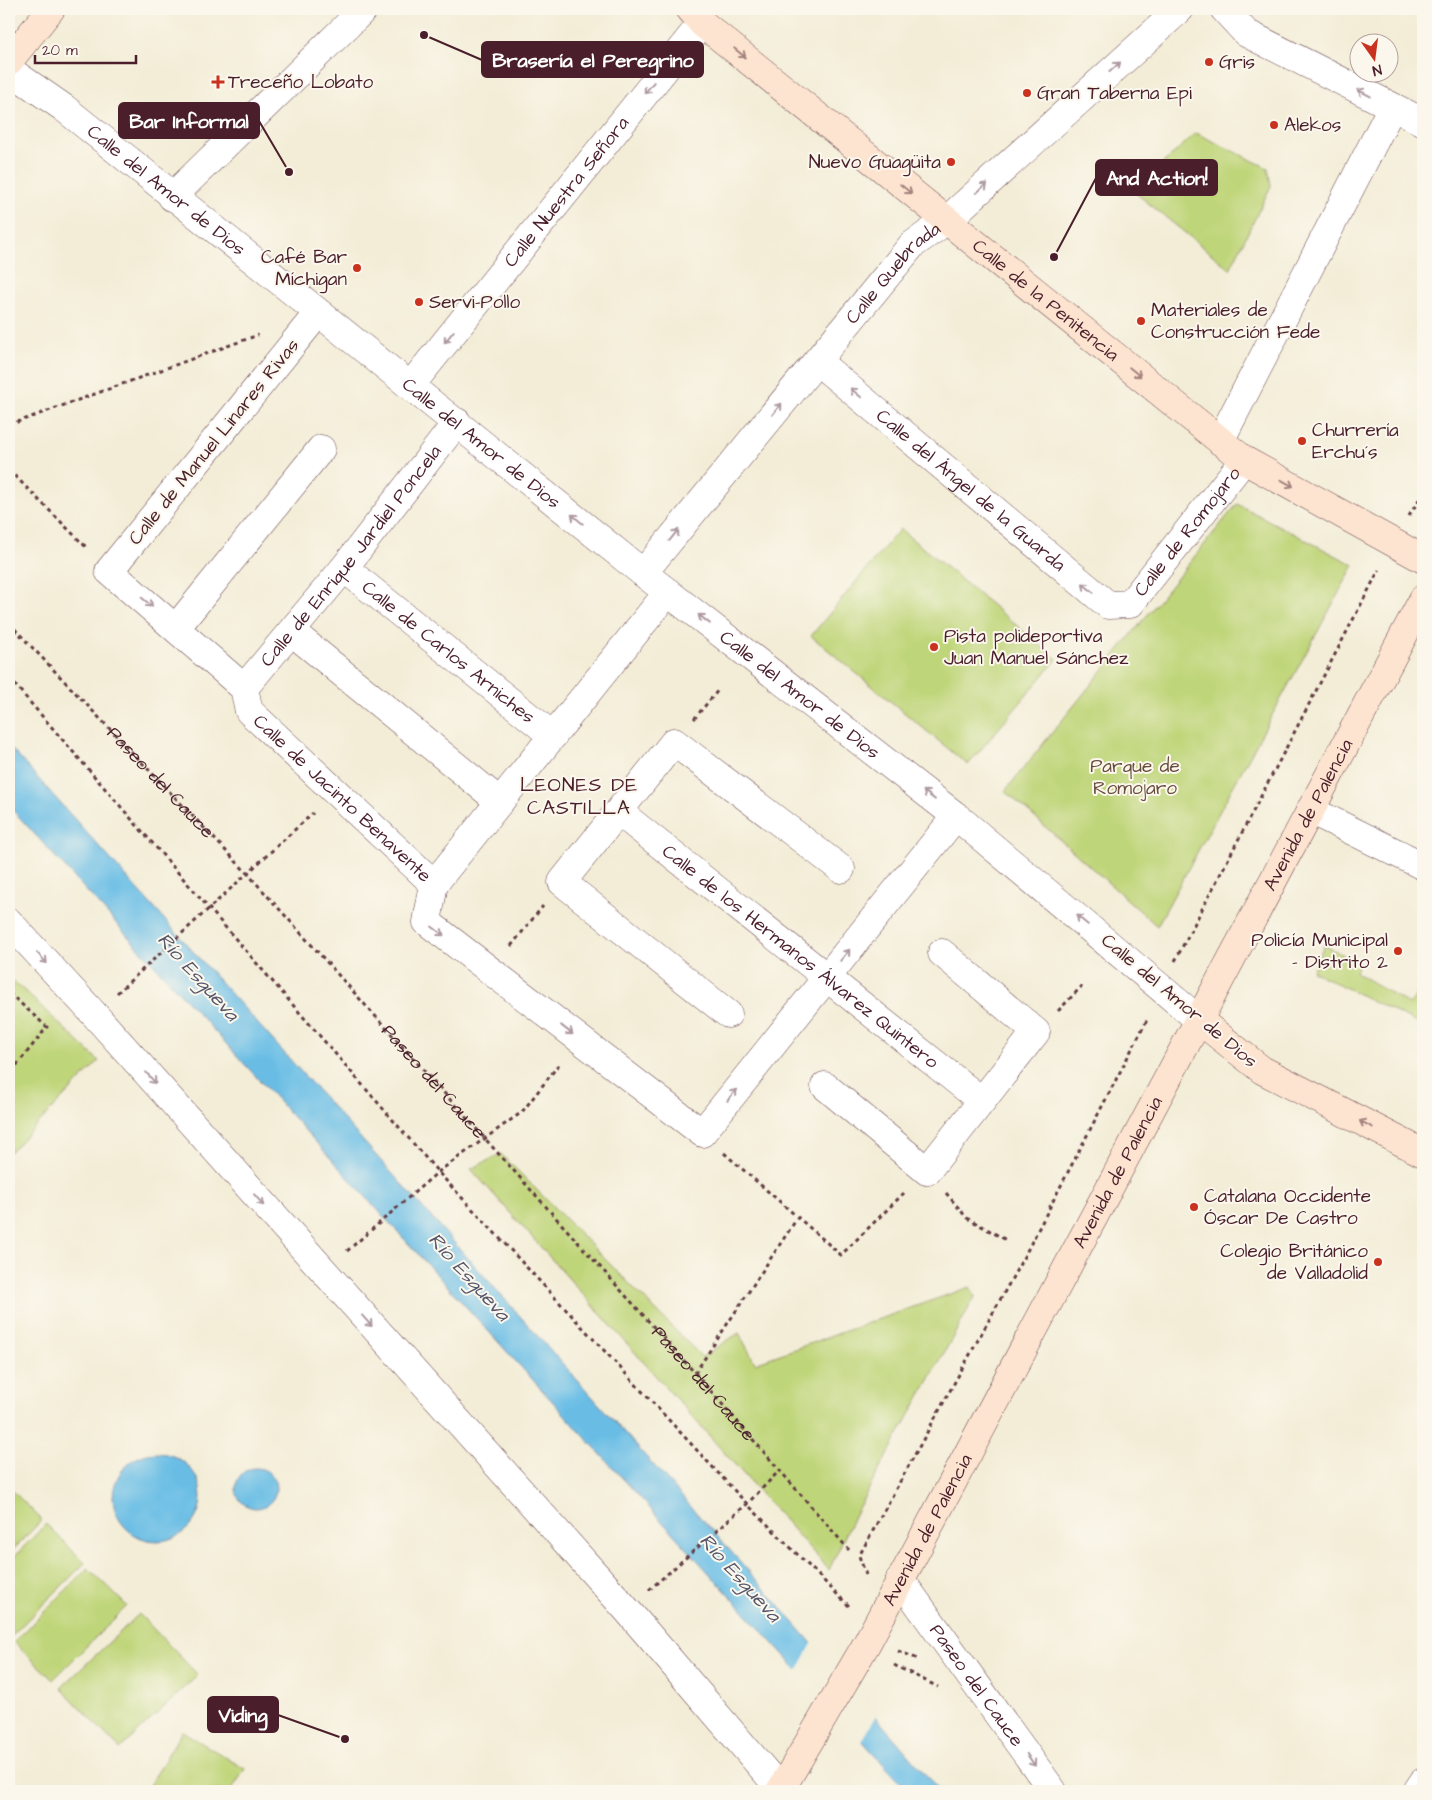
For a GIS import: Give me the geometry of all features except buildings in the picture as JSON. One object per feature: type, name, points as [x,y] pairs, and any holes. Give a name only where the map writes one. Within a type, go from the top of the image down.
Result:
[{"type":"main road","points":[[9,61],[51,9]]},
{"type":"main road","name":"Calle de la Penitencia","points":[[696,16],[946,221],[1244,460],[1423,559]]},
{"type":"main road","name":"Avenida de Palencia","points":[[781,1791],[867,1643],[1423,599]]},
{"type":"main road","name":"Calle del Amor de Dios","points":[[1199,1020],[1262,1070],[1423,1153]]},
{"type":"street","points":[[172,197],[364,9]]},
{"type":"street","name":"Calle Quebrada","points":[[643,573],[912,245],[946,221],[1180,9]]},
{"type":"street","points":[[1224,9],[1246,33],[1423,122]]},
{"type":"street","name":"Calle Nuestra Señora","points":[[411,385],[696,16]]},
{"type":"street","name":"Calle del Amor de Dios","points":[[9,70],[64,108],[172,197],[411,385],[643,573],[956,816],[1199,1020]]},
{"type":"street","points":[[1220,441],[1392,107]]},
{"type":"street","name":"Calle de Manuel Linares Rivas","points":[[109,571],[318,313]]},
{"type":"street","name":"Calle del Ángel de la Guarda","points":[[817,361],[1108,605],[1130,604]]},
{"type":"street","name":"Calle de Enrique Jardiel Poncela","points":[[244,688],[344,568],[457,422]]},
{"type":"street","points":[[176,628],[321,449]]},
{"type":"street","name":"Calle de Romojaro","points":[[1130,604],[1244,460]]},
{"type":"street","name":"Calle de Carlos Arniches","points":[[344,568],[553,736]]},
{"type":"street","points":[[109,571],[244,688]]},
{"type":"street","points":[[434,884],[668,592]]},
{"type":"street","points":[[292,632],[500,802]]},
{"type":"street","name":"Calle de Jacinto Benavente","points":[[244,688],[249,711],[434,884],[427,922],[702,1133]]},
{"type":"street","points":[[728,1014],[562,882],[674,742],[841,869]]},
{"type":"street","points":[[1310,810],[1423,866]]},
{"type":"street","name":"Calle de los Hermanos Álvarez Quintero","points":[[619,812],[982,1101]]},
{"type":"street","points":[[702,1133],[956,816]]},
{"type":"street","points":[[9,922],[94,1014],[626,1610],[781,1791]]},
{"type":"street","points":[[825,1086],[927,1171],[1036,1032],[942,953]]},
{"type":"street","name":"Paseo del Cauce","points":[[900,1579],[1053,1791]]},
{"type":"street","points":[[1416,1791],[1423,1782]]},
{"type":"path","points":[[9,425],[262,334]]},
{"type":"path","points":[[9,470],[109,571]]},
{"type":"path","points":[[1408,519],[1423,493]]},
{"type":"path","points":[[1175,961],[1380,568]]},
{"type":"path","name":"Paseo del Cauce","points":[[9,623],[247,872],[694,1373],[849,1550]]},
{"type":"path","points":[[9,678],[438,1172],[747,1504],[854,1610]]},
{"type":"path","points":[[674,742],[719,689]]},
{"type":"path","points":[[94,1014],[247,872],[336,793]]},
{"type":"path","points":[[491,971],[562,882]]},
{"type":"path","points":[[9,993],[47,1027],[9,1074]]},
{"type":"path","name":"Avenida de Palencia","points":[[865,1580],[866,1572],[859,1556],[1027,1251],[1152,1009]]},
{"type":"path","points":[[323,1272],[438,1172],[522,1112],[579,1039]]},
{"type":"path","points":[[702,1133],[841,1255],[927,1171],[967,1218],[1008,1241]]},
{"type":"path","points":[[694,1373],[798,1217]]},
{"type":"path","points":[[626,1610],[747,1504],[780,1471]]},
{"type":"green space","points":[[1196,133],[1268,168],[1271,186],[1230,269],[1133,191]]},
{"type":"green space","name":"Parque de Romojaro","points":[[1237,504],[1354,565],[1157,926],[1005,791]]},
{"type":"green space","name":"Pista polideportiva Juan Manuel Sánchez","points":[[900,529],[1057,659],[968,765],[811,636]]},
{"type":"green space","points":[[1324,945],[1359,963],[1355,972],[1410,1005],[1423,983],[1423,1026],[1312,971]]},
{"type":"green space","points":[[15,982],[99,1061],[9,1153],[9,992]]},
{"type":"green space","points":[[501,1154],[702,1357],[739,1333],[755,1363],[970,1287],[975,1297],[856,1512],[829,1570],[471,1169]]},
{"type":"green space","points":[[9,1487],[42,1520],[9,1554]]},
{"type":"green space","points":[[46,1524],[85,1563],[10,1637],[9,1562]]},
{"type":"green space","points":[[88,1568],[127,1606],[53,1680],[14,1642]]},
{"type":"green space","points":[[139,1614],[198,1675],[120,1749],[61,1688]]},
{"type":"green space","points":[[182,1731],[245,1769],[231,1791],[146,1791]]},
{"type":"water","name":"Río Esgueva","points":[[9,746],[770,1595],[940,1791],[908,1791],[9,806]]},
{"type":"water","points":[[157,1453],[174,1456],[188,1466],[198,1480],[201,1497],[198,1514],[188,1528],[174,1538],[157,1541],[140,1538],[126,1528],[116,1514],[113,1497],[116,1480],[126,1466],[140,1456]]},
{"type":"water","points":[[260,1468],[267,1471],[273,1477],[276,1488],[275,1496],[267,1505],[260,1508],[252,1508],[245,1505],[237,1496],[236,1484],[239,1477],[248,1469]]},
{"type":"pier","points":[[813,1642],[876,1715],[861,1741],[797,1671]]},
{"type":"place","name":"Brasería el Peregrino","points":[[424,35]]},
{"type":"place","name":"Gris","points":[[1209,62]]},
{"type":"place","name":"Treceño Lobato","points":[[218,82]]},
{"type":"place","name":"Gran Taberna Epi","points":[[1027,93]]},
{"type":"place","name":"Alekos","points":[[1274,125]]},
{"type":"place","name":"Nuevo Guagüita","points":[[951,162]]},
{"type":"place","name":"Bar Informal","points":[[289,172]]},
{"type":"place","name":"And Action!","points":[[1054,257]]},
{"type":"place","name":"Café Bar Míchigan","points":[[357,268]]},
{"type":"place","name":"Servi-Pollo","points":[[419,302]]},
{"type":"place","name":"Materiales de Construcción Fede","points":[[1141,321]]},
{"type":"place","name":"Churrería Erchu´s","points":[[1302,441]]},
{"type":"place","name":"Pista polideportiva Juan Manuel Sánchez","points":[[934,647]]},
{"type":"place","name":"Policía Municipal - Distrito 2","points":[[1398,951]]},
{"type":"place","name":"Catalana Occidente Óscar De Castro","points":[[1194,1207]]},
{"type":"place","name":"Colegio Británico de Valladolid","points":[[1378,1262]]},
{"type":"place","name":"Viding","points":[[345,1739]]},
{"type":"district","name":"LEONES DE CASTILLA","points":[[579,796]]}]
